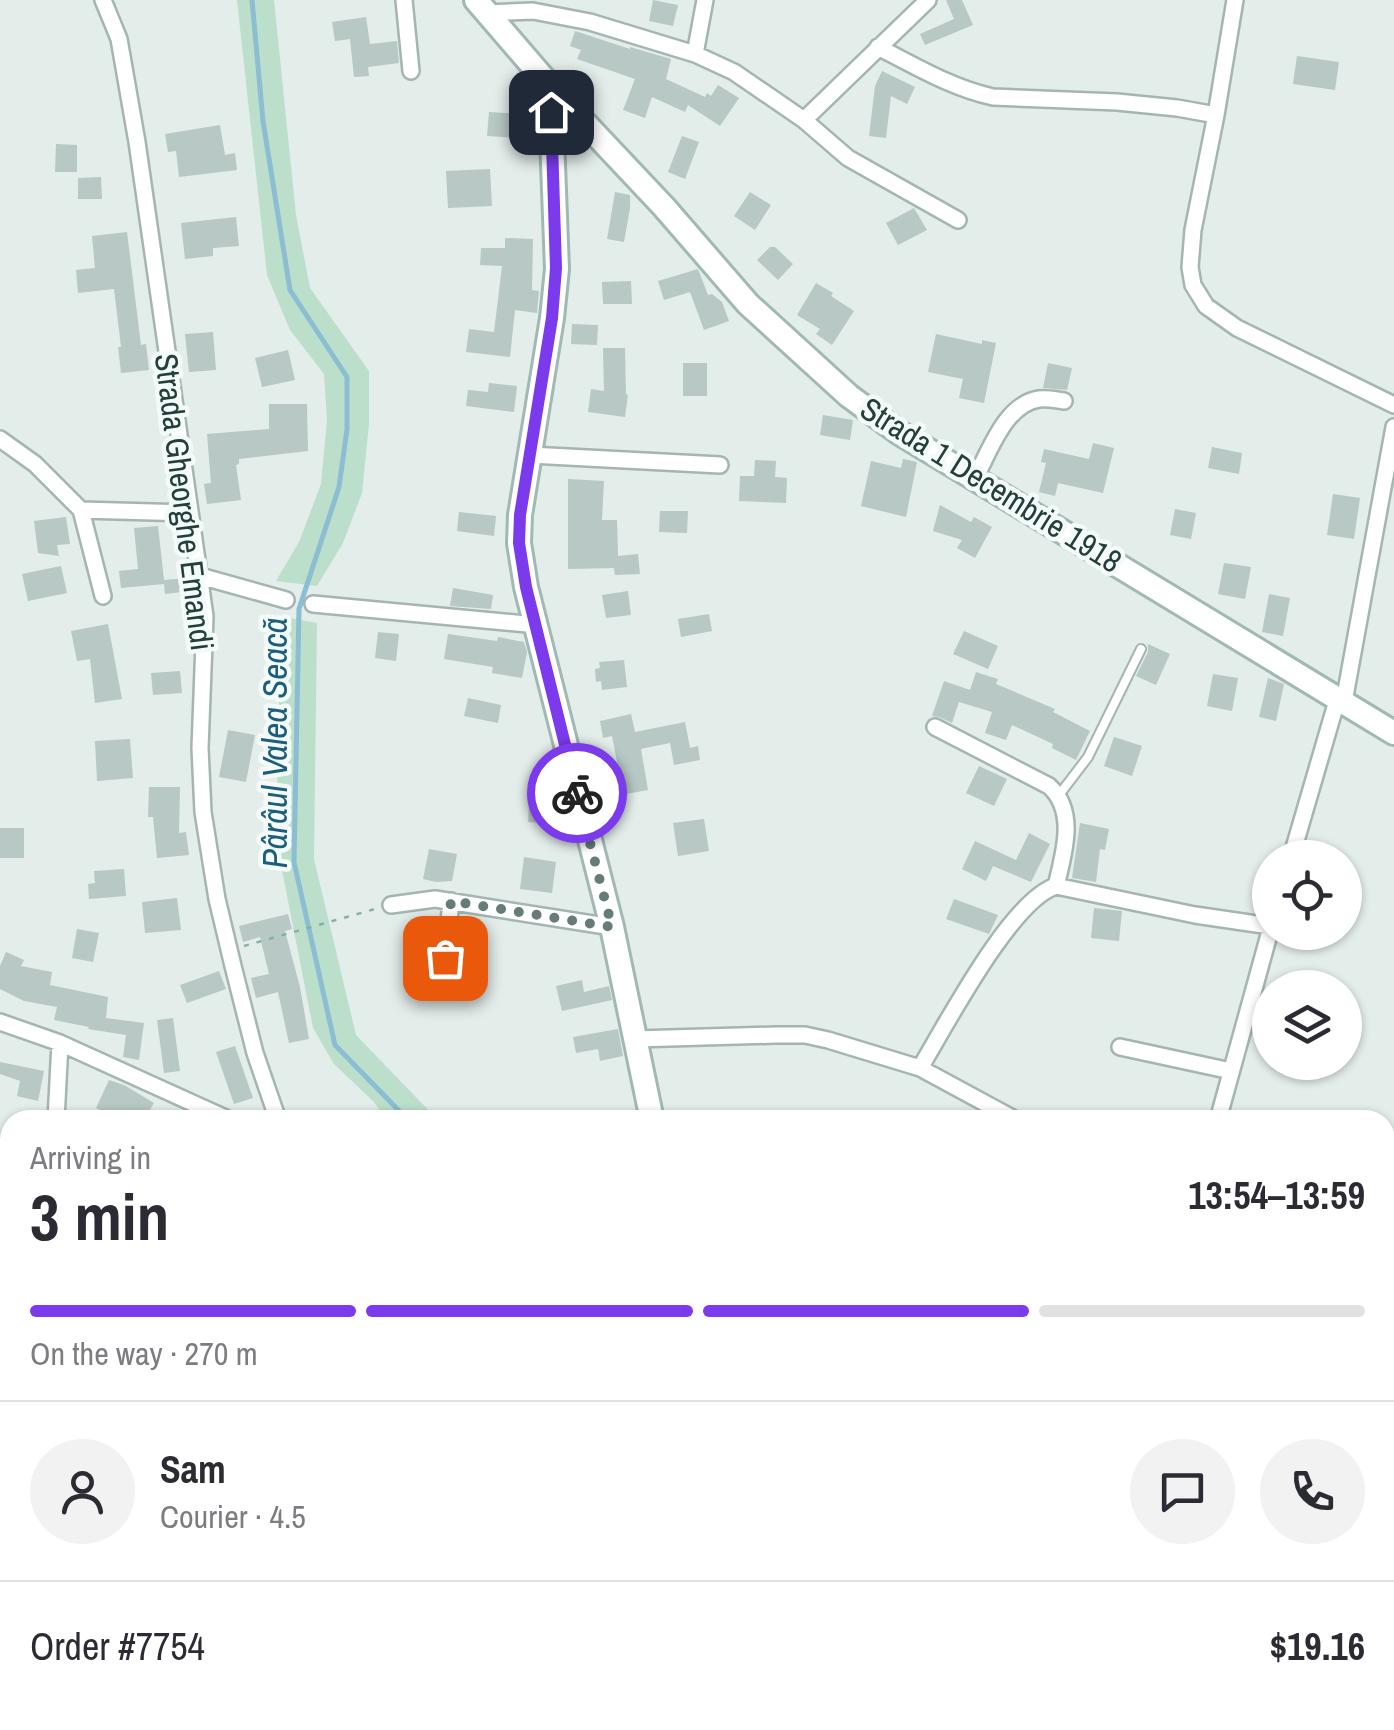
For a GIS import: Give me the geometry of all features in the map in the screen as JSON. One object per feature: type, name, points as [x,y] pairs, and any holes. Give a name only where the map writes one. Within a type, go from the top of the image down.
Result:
[{"type":"main road","name":"Strada 1 Decembrie 1918","points":[[482,7],[748,304],[849,396],[898,432],[1394,733]]},
{"type":"main road","points":[[550,86],[556,268],[519,543],[526,587],[612,927],[650,1110]]},
{"type":"street","name":"Strada Gheorghe Emandi","points":[[103,0],[119,39],[134,125],[205,616],[200,748],[203,812],[217,898],[255,1053],[275,1110]]},
{"type":"street","points":[[404,0],[412,71]]},
{"type":"street","points":[[695,54],[705,0]]},
{"type":"street","points":[[804,120],[928,0]]},
{"type":"street","points":[[1236,0],[1190,250],[1193,285],[1206,306],[1237,328],[1394,405]]},
{"type":"street","points":[[482,7],[533,10],[590,22],[695,54],[734,72],[804,120],[848,158],[958,220]]},
{"type":"street","points":[[878,46],[953,85],[992,98],[1117,102],[1216,114]]},
{"type":"street","points":[[975,478],[1017,409],[1042,398],[1064,401]]},
{"type":"street","points":[[1297,840],[1341,700],[1394,427]]},
{"type":"street","points":[[0,440],[35,464],[81,510],[102,596]]},
{"type":"street","points":[[530,456],[720,466]]},
{"type":"street","points":[[81,510],[189,513]]},
{"type":"street","points":[[200,576],[286,600]]},
{"type":"street","points":[[313,604],[537,625]]},
{"type":"street","points":[[934,727],[1049,786],[1059,795],[1065,809],[1065,836],[1056,886]]},
{"type":"street","points":[[920,1068],[1008,925],[1045,889],[1056,886],[1252,925]]},
{"type":"street","points":[[392,905],[435,899],[612,927]]},
{"type":"street","points":[[442,991],[451,901]]},
{"type":"street","points":[[1221,1110],[1264,950]]},
{"type":"street","points":[[0,1022],[60,1044],[208,1110]]},
{"type":"street","points":[[636,1039],[805,1035],[920,1068],[998,1110]]},
{"type":"street","points":[[57,1110],[60,1044]]},
{"type":"street","points":[[1120,1048],[1232,1071]]},
{"type":"lane","points":[[1059,795],[1088,757],[1141,648]]},
{"type":"path","points":[[230,950],[392,905]]},
{"type":"green space","points":[[237,0],[274,0],[296,215],[310,288],[369,371],[369,424],[362,493],[343,543],[317,586],[276,581],[299,542],[321,484],[327,420],[324,374],[290,330],[267,275]]},
{"type":"green space","points":[[279,616],[317,623],[314,859],[356,1035],[428,1110],[380,1110],[334,1064],[313,1028],[279,855]]},
{"type":"building","points":[[653,0],[678,5],[673,26],[649,21]]},
{"type":"building","points":[[946,0],[962,0],[973,25],[925,45],[920,34],[954,19]]},
{"type":"building","points":[[366,17],[370,44],[397,41],[399,63],[368,67],[369,76],[354,77],[350,39],[335,41],[332,22]]},
{"type":"building","points":[[575,31],[671,59],[666,79],[705,97],[707,93],[711,96],[718,85],[739,98],[720,126],[688,105],[685,112],[652,97],[645,118],[623,110],[635,79],[577,59],[581,50],[570,46]]},
{"type":"building","points":[[1297,56],[1339,62],[1335,90],[1293,84]]},
{"type":"building","points":[[882,71],[915,87],[907,104],[891,96],[886,138],[869,136],[875,86]]},
{"type":"building","points":[[489,112],[520,114],[519,138],[487,136]]},
{"type":"building","points":[[220,125],[225,155],[235,153],[237,170],[179,177],[176,151],[168,152],[165,134]]},
{"type":"building","points":[[682,136],[699,142],[685,179],[668,172]]},
{"type":"building","points":[[56,144],[77,145],[77,172],[55,172]]},
{"type":"building","points":[[490,169],[492,206],[448,208],[446,171]]},
{"type":"building","points":[[101,177],[102,199],[78,199],[78,178]]},
{"type":"building","points":[[615,192],[630,195],[624,242],[607,239]]},
{"type":"building","points":[[750,192],[771,205],[755,230],[734,216]]},
{"type":"building","points":[[914,208],[927,230],[898,245],[886,223]]},
{"type":"building","points":[[236,217],[239,246],[213,248],[213,256],[185,259],[181,223]]},
{"type":"building","points":[[127,232],[141,345],[146,344],[149,370],[121,373],[114,289],[78,293],[76,270],[95,268],[92,236]]},
{"type":"building","points":[[505,238],[533,239],[532,290],[539,291],[537,313],[515,310],[510,357],[466,352],[469,329],[494,332],[502,266],[480,265],[481,248],[505,248]]},
{"type":"building","points":[[770,247],[793,264],[778,280],[757,260]]},
{"type":"building","points":[[698,269],[708,295],[722,302],[729,321],[704,330],[690,292],[664,300],[658,281]]},
{"type":"building","points":[[631,281],[632,304],[603,304],[602,282]]},
{"type":"building","points":[[816,283],[854,311],[832,345],[816,334],[820,329],[797,315]]},
{"type":"building","points":[[572,324],[598,325],[597,345],[571,344]]},
{"type":"building","points":[[213,332],[216,370],[189,372],[185,334]]},
{"type":"building","points":[[936,334],[982,344],[982,340],[996,343],[984,403],[959,398],[963,379],[928,372]]},
{"type":"building","points":[[603,348],[625,348],[625,417],[588,412],[591,389],[604,391]]},
{"type":"building","points":[[288,350],[295,380],[262,387],[255,358]]},
{"type":"building","points":[[683,363],[707,363],[707,396],[683,396]]},
{"type":"building","points":[[1048,363],[1072,368],[1067,390],[1043,388]]},
{"type":"building","points":[[489,383],[517,386],[514,412],[466,406],[468,390],[488,392]]},
{"type":"building","points":[[269,404],[307,404],[308,451],[239,459],[236,465],[241,500],[207,504],[204,484],[211,483],[207,434],[269,429]]},
{"type":"building","points":[[823,415],[853,420],[850,440],[820,435]]},
{"type":"building","points":[[1093,443],[1114,448],[1103,493],[1058,483],[1055,496],[1039,492],[1046,463],[1041,462],[1044,449],[1089,459]]},
{"type":"building","points":[[1212,447],[1242,453],[1239,474],[1208,468]]},
{"type":"building","points":[[903,459],[917,462],[906,517],[861,506],[871,461],[901,468]]},
{"type":"building","points":[[755,460],[776,461],[775,477],[787,478],[786,503],[739,501],[740,476],[754,476]]},
{"type":"building","points":[[568,479],[604,481],[602,520],[617,520],[618,556],[638,554],[640,574],[615,575],[614,568],[568,569]]},
{"type":"building","points":[[1333,494],[1360,498],[1354,539],[1327,535]]},
{"type":"building","points":[[940,505],[971,522],[974,517],[992,527],[975,558],[957,548],[962,540],[933,531]]},
{"type":"building","points":[[1175,509],[1196,513],[1191,539],[1170,535]]},
{"type":"building","points":[[660,511],[688,511],[687,533],[659,532]]},
{"type":"building","points":[[459,512],[496,516],[494,536],[457,531]]},
{"type":"building","points":[[66,517],[70,544],[57,545],[59,556],[38,553],[34,521]]},
{"type":"building","points":[[158,526],[164,580],[188,578],[190,591],[165,594],[164,584],[121,588],[119,571],[138,569],[134,528]]},
{"type":"building","points":[[1224,563],[1251,567],[1245,599],[1218,594]]},
{"type":"building","points":[[61,566],[67,593],[28,601],[22,574]]},
{"type":"building","points":[[453,588],[493,595],[491,609],[450,606]]},
{"type":"building","points":[[628,591],[631,615],[606,618],[602,595]]},
{"type":"building","points":[[1269,594],[1290,598],[1283,636],[1262,632]]},
{"type":"building","points":[[709,614],[712,631],[681,637],[678,619]]},
{"type":"building","points":[[108,624],[122,699],[95,703],[90,659],[77,661],[71,631]]},
{"type":"building","points":[[964,631],[998,646],[988,669],[953,654]]},
{"type":"building","points":[[378,632],[399,634],[396,661],[375,658]]},
{"type":"building","points":[[448,634],[524,642],[527,652],[522,678],[492,673],[493,667],[444,659]]},
{"type":"building","points":[[1148,644],[1170,654],[1156,685],[1136,676]]},
{"type":"building","points":[[624,660],[627,687],[602,690],[601,681],[596,682],[599,662]]},
{"type":"building","points":[[180,671],[182,693],[153,695],[151,673]]},
{"type":"building","points":[[976,672],[998,679],[996,684],[1055,709],[1053,712],[1090,731],[1076,760],[1052,748],[1053,744],[1012,725],[1006,740],[985,733],[992,712],[959,702],[952,723],[932,716],[944,681],[970,690]]},
{"type":"building","points":[[1213,674],[1238,678],[1232,711],[1207,706]]},
{"type":"building","points":[[1268,678],[1284,684],[1276,721],[1259,717]]},
{"type":"building","points":[[468,698],[501,705],[498,723],[464,716]]},
{"type":"building","points":[[631,714],[635,732],[685,722],[690,748],[698,746],[700,760],[674,765],[670,743],[641,749],[648,790],[604,798],[599,770],[618,767],[612,736],[603,738],[600,721]]},
{"type":"building","points":[[228,730],[255,735],[246,782],[219,777]]},
{"type":"building","points":[[1114,737],[1142,746],[1132,776],[1104,766]]},
{"type":"building","points":[[130,739],[133,778],[97,781],[95,741]]},
{"type":"building","points":[[979,766],[1007,779],[994,806],[966,793]]},
{"type":"building","points":[[149,787],[180,787],[179,833],[186,832],[189,855],[157,858],[153,817],[148,817]]},
{"type":"building","points":[[530,789],[557,791],[555,824],[528,822]]},
{"type":"building","points":[[704,819],[709,851],[678,856],[673,823]]},
{"type":"building","points":[[1080,823],[1109,829],[1105,850],[1100,849],[1096,882],[1072,878]]},
{"type":"building","points":[[0,828],[24,828],[24,858],[0,858]]},
{"type":"building","points":[[1029,833],[1050,844],[1031,882],[993,866],[986,881],[962,869],[975,841],[1016,860]]},
{"type":"building","points":[[429,849],[457,854],[452,881],[423,879]]},
{"type":"building","points":[[524,857],[556,862],[552,893],[520,889]]},
{"type":"building","points":[[124,869],[126,896],[89,899],[88,884],[95,883],[94,871]]},
{"type":"building","points":[[177,898],[181,930],[145,933],[142,902]]},
{"type":"building","points":[[954,899],[998,915],[989,934],[946,919]]},
{"type":"building","points":[[1094,908],[1122,911],[1119,941],[1091,938]]},
{"type":"building","points":[[288,914],[292,929],[285,931],[309,1039],[289,1043],[278,992],[256,998],[251,978],[269,974],[260,937],[243,942],[239,926]]},
{"type":"building","points":[[419,928],[437,928],[434,961],[418,960]]},
{"type":"building","points":[[77,929],[99,933],[93,962],[72,958]]},
{"type":"building","points":[[470,930],[476,969],[463,971],[459,932]]},
{"type":"building","points":[[6,952],[24,960],[21,966],[52,972],[50,985],[108,997],[106,1018],[144,1023],[139,1060],[123,1057],[126,1035],[54,1020],[57,1007],[24,1001],[0,989],[0,966]]},
{"type":"building","points":[[219,971],[226,989],[187,1003],[180,985]]},
{"type":"building","points":[[582,980],[584,992],[609,986],[612,1000],[562,1011],[556,986]]},
{"type":"building","points":[[173,1018],[180,1071],[164,1073],[157,1020]]},
{"type":"building","points":[[618,1029],[623,1056],[600,1061],[598,1049],[576,1053],[573,1037]]},
{"type":"building","points":[[235,1046],[253,1098],[234,1104],[216,1052]]},
{"type":"building","points":[[0,1062],[44,1071],[38,1101],[17,1096],[20,1081],[0,1074]]},
{"type":"building","points":[[109,1080],[154,1103],[150,1110],[96,1108]]},
{"type":"waterway","name":"Pârâul Valea Seacă","points":[[252,0],[263,121],[290,290],[347,377],[347,429],[339,487],[299,609],[294,862],[335,1045],[398,1110]]},
{"type":"way so far","points":[[445,958],[451,901],[612,927],[577,793]]},
{"type":"route","points":[[551,112],[556,268],[519,543],[526,587],[577,793]]}]
